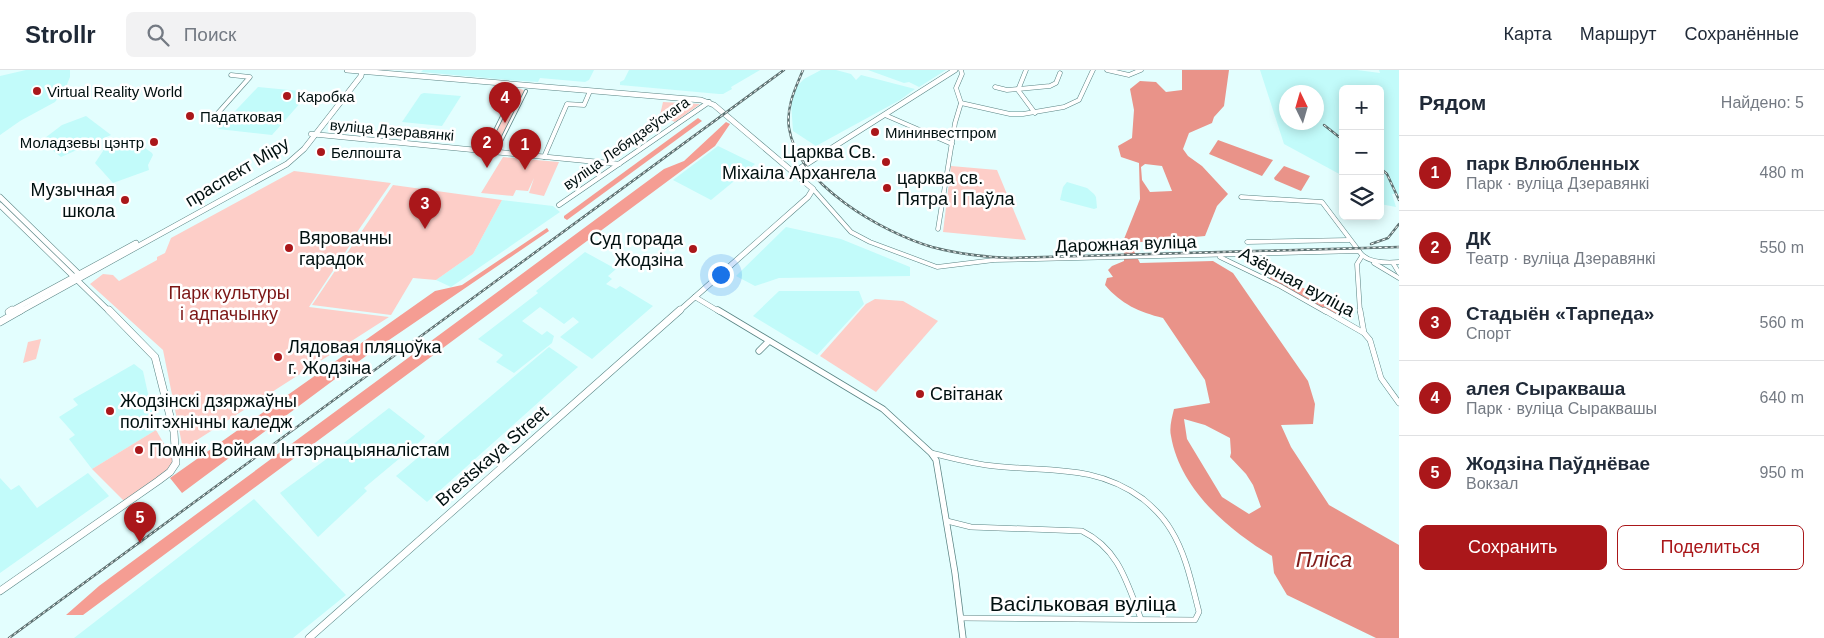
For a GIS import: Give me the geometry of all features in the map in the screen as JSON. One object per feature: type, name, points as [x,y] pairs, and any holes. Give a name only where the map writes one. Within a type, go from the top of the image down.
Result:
[{"type":"main road","points":[[347,70],[709,102],[813,190]]},
{"type":"main road","points":[[794,172],[955,70]]},
{"type":"main road","name":"праспект Міру","points":[[0,317],[274,169],[314,134],[362,71]]},
{"type":"main road","name":"Brestskaya Street","points":[[309,638],[808,197],[813,190]]},
{"type":"main road","points":[[0,197],[155,357],[174,432],[176,463],[170,472],[0,590]]},
{"type":"main road","points":[[0,205],[76,276]]},
{"type":"main road","name":"праспект Міру","points":[[0,322],[76,276]]},
{"type":"street","points":[[217,118],[218,113],[250,77],[231,75],[236,70]]},
{"type":"street","points":[[938,229],[955,123],[961,103],[956,88],[962,74],[960,70]]},
{"type":"street","points":[[1018,90],[1026,70]]},
{"type":"street","points":[[961,103],[1010,114],[1035,113],[1064,107],[1078,100],[1094,70]]},
{"type":"street","points":[[1107,70],[1126,75],[1140,71]]},
{"type":"street","points":[[995,87],[1003,90],[1018,90],[1054,85],[1060,73]]},
{"type":"street","points":[[486,149],[515,90]]},
{"type":"street","points":[[1018,90],[1035,113]]},
{"type":"street","points":[[497,150],[526,91]]},
{"type":"street","points":[[544,157],[567,104],[584,105],[590,91]]},
{"type":"street","name":"вуліца Лебядзеўскага","points":[[559,205],[709,102]]},
{"type":"street","points":[[885,115],[952,144]]},
{"type":"street","name":"вуліца Дзеравянкі","points":[[314,134],[497,150],[544,157],[619,164]]},
{"type":"street","name":"Дарожная вуліца","points":[[813,190],[856,236],[937,267],[994,260],[1359,251]]},
{"type":"street","points":[[1241,197],[1322,202],[1362,256],[1399,278]]},
{"type":"street","points":[[1248,242],[1349,240]]},
{"type":"street","name":"Азёрная вуліца","points":[[1217,255],[1280,286],[1364,333],[1370,340],[1381,378],[1399,402]]},
{"type":"street","name":"Азёрная вуліца","points":[[1362,256],[1357,264],[1364,333]]},
{"type":"street","points":[[1371,260],[1399,262]]},
{"type":"street","points":[[1393,263],[1399,273]]},
{"type":"street","points":[[695,297],[883,409],[931,453],[936,460],[947,521],[963,638]]},
{"type":"street","points":[[759,351],[768,341]]},
{"type":"street","name":"Васільковая вуліца","points":[[931,453],[1001,468],[1077,471],[1104,478],[1128,489],[1146,502],[1160,516],[1176,539],[1199,612],[1196,620],[961,618]]},
{"type":"street","points":[[947,521],[971,528],[1082,531],[1095,535],[1116,558],[1141,619]]},
{"type":"shaded area","points":[[26,70],[70,70],[70,77],[65,89],[55,102],[20,121],[0,135],[0,76]]},
{"type":"shaded area","points":[[423,70],[594,70],[589,80],[585,82],[540,78],[538,82],[421,72]]},
{"type":"shaded area","points":[[629,70],[760,70],[731,87],[732,89],[719,94],[620,85],[620,82],[624,80]]},
{"type":"shaded area","points":[[821,70],[836,70],[851,74],[856,80],[861,75],[915,89],[900,100],[816,146],[793,131],[791,102],[797,86],[804,79]]},
{"type":"shaded area","points":[[868,70],[946,70],[919,87],[909,82],[904,83]]},
{"type":"shaded area","points":[[1260,70],[1357,70],[1380,73],[1379,70],[1399,70],[1399,194],[1392,194],[1396,207],[1384,205],[1384,85],[1339,85],[1339,174],[1284,144],[1279,130],[1324,130],[1324,85],[1279,85],[1279,129]]},
{"type":"shaded area","points":[[258,87],[310,92],[272,135],[218,129]]},
{"type":"shaded area","points":[[421,94],[461,96],[442,126],[402,122]]},
{"type":"shaded area","points":[[86,116],[111,135],[61,157],[41,141],[62,125]]},
{"type":"shaded area","points":[[698,118],[702,121],[567,220],[564,218],[564,216]]},
{"type":"shaded area","points":[[726,122],[730,124],[715,146],[83,615],[66,615],[99,586],[664,169],[684,161]]},
{"type":"shaded area","points":[[130,137],[152,153],[153,155],[148,165],[149,170],[113,183],[95,163],[103,151],[104,145]]},
{"type":"shaded area","points":[[718,146],[755,164],[711,200],[673,180]]},
{"type":"shaded area","points":[[1067,182],[1087,188],[1094,194],[1097,208],[1094,209],[1060,200],[1063,187]]},
{"type":"shaded area","points":[[502,200],[553,206],[560,212],[451,287],[436,280],[473,254]]},
{"type":"shaded area","points":[[786,227],[841,239],[910,267],[910,276],[779,278],[755,286],[736,276]]},
{"type":"shaded area","points":[[547,228],[549,231],[370,353],[182,493],[170,478],[435,291],[462,285]]},
{"type":"shaded area","points":[[585,252],[616,269],[608,276],[612,279],[606,284],[616,289],[620,286],[653,306],[592,359],[560,337],[579,322],[573,317],[564,324],[540,307],[522,321],[542,335],[547,331],[554,336],[552,343],[514,373],[496,362],[503,355],[478,339],[538,293],[536,291]]},
{"type":"shaded area","points":[[1272,276],[1319,294],[1344,313],[1337,317],[1268,279]]},
{"type":"shaded area","points":[[779,291],[859,291],[864,304],[817,355],[753,316]]},
{"type":"shaded area","points":[[549,347],[578,367],[427,502],[396,476]]},
{"type":"shaded area","name":"Жодзінскі дзяржаўны політэхнічны каледж","points":[[134,364],[143,371],[156,430],[92,469],[69,439],[75,435],[59,417],[78,405],[73,399]]},
{"type":"shaded area","points":[[389,408],[425,436],[424,438],[364,488],[367,491],[318,537],[280,493],[332,455],[331,453]]},
{"type":"shaded area","points":[[88,473],[109,496],[0,573],[0,478],[11,490],[19,485],[37,508]]},
{"type":"shaded area","points":[[254,499],[346,595],[293,638],[74,638]]},
{"type":"green space","points":[[521,89],[525,91],[497,147],[489,146],[514,95],[514,90]]},
{"type":"green space","points":[[663,102],[700,104],[675,122],[660,115]]},
{"type":"green space","points":[[503,157],[559,162],[544,196],[529,193],[534,178],[528,191],[516,190],[513,196],[481,193]]},
{"type":"green space","points":[[951,166],[997,170],[1026,240],[943,232]]},
{"type":"green space","name":"Парк культуры і адпачынку","points":[[294,171],[391,183],[309,307],[389,317],[183,449],[163,350],[90,284],[103,274],[113,275],[119,281],[157,260],[157,257],[165,253],[171,238]]},
{"type":"green space","points":[[393,185],[502,200],[473,254],[436,280],[413,278],[391,315],[312,305]]},
{"type":"green space","points":[[875,299],[903,301],[938,321],[876,392],[820,356],[866,304]]},
{"type":"green space","points":[[41,339],[36,359],[23,363],[28,342]]},
{"type":"green space","points":[[156,430],[174,461],[168,472],[128,500],[123,500],[92,469]]},
{"type":"water","name":"Пліса","points":[[1182,70],[1229,70],[1224,106],[1214,117],[1212,123],[1189,133],[1183,149],[1228,194],[1217,206],[1205,236],[1130,243],[1140,263],[1213,261],[1233,273],[1308,381],[1315,404],[1313,424],[1281,425],[1291,447],[1329,505],[1399,545],[1399,638],[1376,638],[1287,595],[1274,573],[1272,556],[1239,534],[1208,506],[1184,473],[1176,455],[1170,430],[1174,409],[1210,403],[1205,380],[1163,318],[1131,306],[1117,297],[1105,285],[1107,278],[1113,277],[1108,270],[1112,266],[1124,261],[1124,239],[1140,199],[1139,163],[1121,157],[1118,146],[1132,138],[1134,110],[1130,89],[1140,81],[1156,82],[1166,92],[1182,90]],"holes":[[[1145,164],[1162,166],[1172,191],[1150,192],[1142,180],[1141,167]],[[1184,419],[1205,425],[1230,438],[1230,457],[1246,474],[1253,485],[1261,507],[1249,514],[1222,497],[1187,439]]]},
{"type":"water","points":[[1218,140],[1273,160],[1262,176],[1209,154]]},
{"type":"water","points":[[1284,166],[1310,176],[1301,191],[1275,180],[1274,178]]},
{"type":"railway","points":[[9,638],[784,70]]},
{"type":"railway","points":[[803,70],[792,98],[788,120],[796,149],[808,169],[825,187],[867,218],[912,240],[932,247],[971,255],[1011,258],[1399,247]]},
{"type":"railway","points":[[1324,125],[1339,137]]},
{"type":"railway","points":[[1384,171],[1399,200]]},
{"type":"railway","points":[[1371,244],[1388,238],[1399,224]]},
{"type":"place","name":"Virtual Reality World","points":[[37,91]]},
{"type":"place","name":"Каробка","points":[[287,96]]},
{"type":"place","name":"Падатковая","points":[[190,116]]},
{"type":"place","name":"алея Сыракваша","points":[[505,123]]},
{"type":"place","name":"Мининвестпром","points":[[875,132]]},
{"type":"place","name":"Моладзевы цэнтр","points":[[154,142]]},
{"type":"place","name":"Белпошта","points":[[321,152]]},
{"type":"place","name":"Царква Св. Міхаіла Архангела","points":[[886,162]]},
{"type":"place","name":"ДК","points":[[487,168]]},
{"type":"place","name":"парк Влюбленных","points":[[525,170]]},
{"type":"place","name":"царква св. Пятра і Паўла","points":[[887,188]]},
{"type":"place","name":"Музычная школа","points":[[125,200]]},
{"type":"place","name":"Стадыён «Тарпеда»","points":[[425,229]]},
{"type":"place","name":"Вяровачны гарадок","points":[[289,248]]},
{"type":"place","name":"Суд горада Жодзіна","points":[[693,249]]},
{"type":"place","name":"Лядовая пляцоўка г. Жодзіна","points":[[278,357]]},
{"type":"place","name":"Світанак","points":[[920,394]]},
{"type":"place","name":"Жодзінскі дзяржаўны політэхнічны каледж","points":[[110,411]]},
{"type":"place","name":"Помнік Войнам Інтэрнацыяналістам","points":[[139,450]]},
{"type":"place","name":"Жодзіна Паўднёвае","points":[[140,543]]}]
